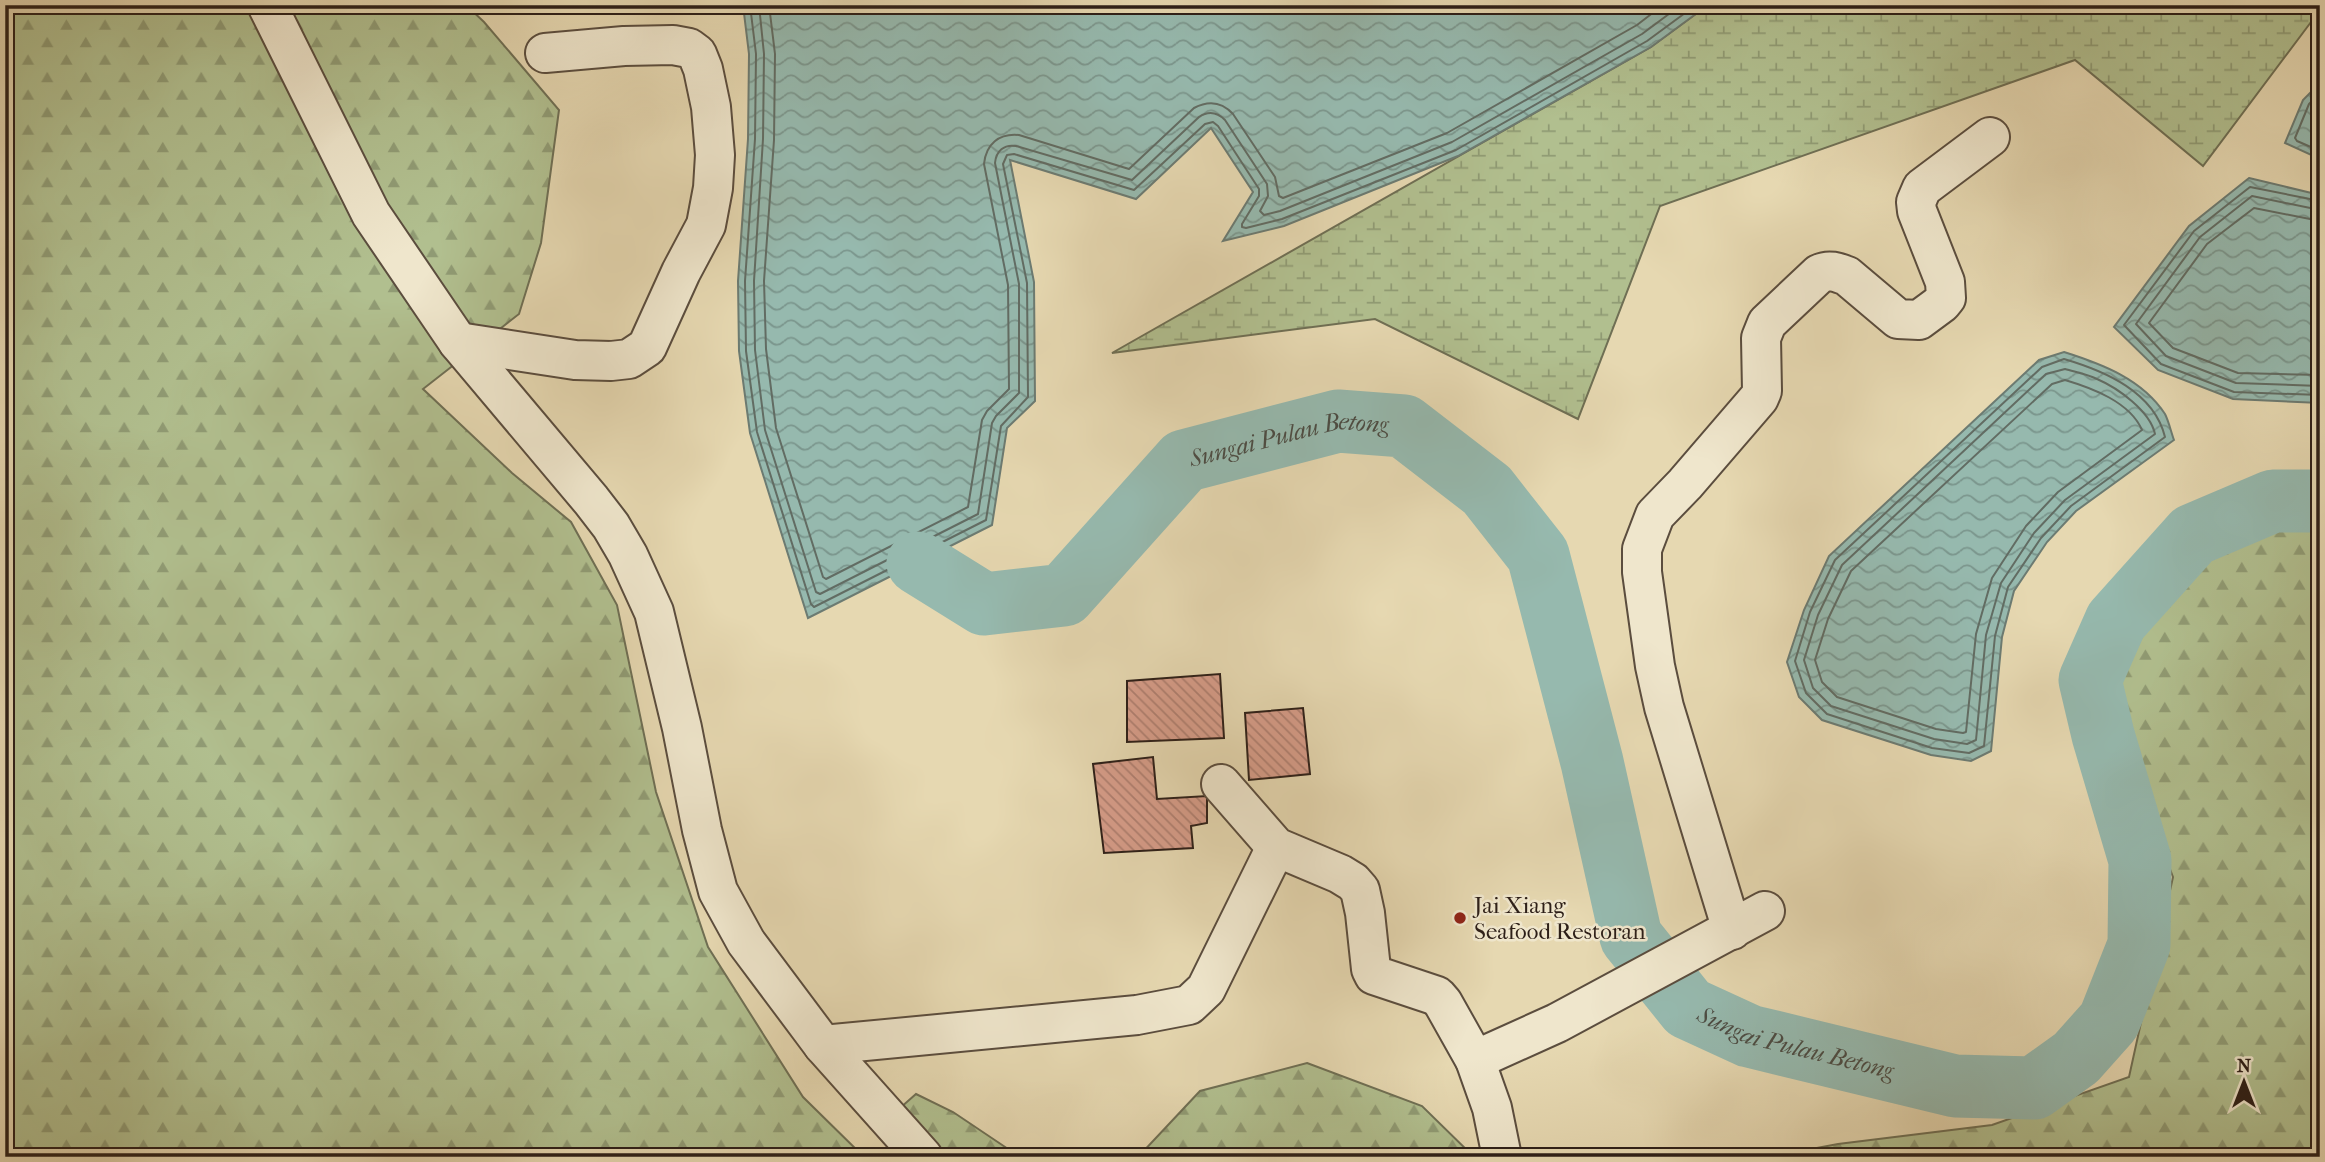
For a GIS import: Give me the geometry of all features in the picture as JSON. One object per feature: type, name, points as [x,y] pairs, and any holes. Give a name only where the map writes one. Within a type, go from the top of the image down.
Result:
[{"type":"street","points":[[267,5],[371,214],[458,342],[591,500],[628,555],[654,612],[718,891],[746,942],[823,1045],[923,1157]]},
{"type":"street","points":[[458,342],[575,360],[629,359],[647,347],[706,225],[713,188],[715,155],[704,69],[697,54],[689,48],[673,45],[545,53]]},
{"type":"street","points":[[1726,933],[1655,666],[1642,572],[1642,549],[1655,515],[1759,398],[1762,391],[1762,332],[1767,323],[1819,274],[1825,271],[1847,276],[1898,319],[1919,320],[1942,303],[1946,298],[1945,282],[1917,211],[1916,202],[1922,188],[1990,137]]},
{"type":"street","points":[[1222,783],[1276,847],[1340,874],[1360,890],[1371,970],[1374,975],[1437,996],[1443,1003],[1475,1060],[1492,1108],[1502,1157]]},
{"type":"street","points":[[823,1045],[1137,1015],[1189,1005],[1206,989],[1276,847]]},
{"type":"street","points":[[1475,1060],[1557,1023],[1765,911]]},
{"type":"green space","points":[[5,5],[466,5],[484,22],[559,110],[541,243],[519,314],[423,389],[512,473],[571,522],[617,605],[656,792],[708,947],[803,1097],[864,1157],[5,1157]]},
{"type":"green space","points":[[1708,5],[2320,5],[2320,10],[2203,166],[2075,60],[1660,206],[1578,419],[1375,319],[1112,353],[1651,47]]},
{"type":"green space","points":[[2320,523],[2320,1157],[1769,1157],[1838,1144],[1992,1125],[2129,1077],[2173,877],[2107,703],[2167,589],[2256,527]]},
{"type":"green space","points":[[1307,1063],[1422,1106],[1474,1157],[1138,1157],[1200,1091]]},
{"type":"green space","points":[[916,1094],[953,1112],[1020,1157],[944,1157],[900,1108]]},
{"type":"water","points":[[743,5],[1708,5],[1651,47],[1458,156],[1284,226],[1223,241],[1253,192],[1211,128],[1136,199],[1010,160],[1034,282],[1035,401],[1007,428],[992,525],[808,618],[750,433],[739,351],[738,281],[748,139],[749,54]]},
{"type":"water","points":[[2320,83],[2320,159],[2285,143],[2303,100]]},
{"type":"water","points":[[2249,178],[2320,195],[2320,403],[2233,399],[2158,370],[2114,327],[2189,226]]},
{"type":"water","points":[[2064,352],[2120,374],[2145,391],[2165,414],[2174,440],[2076,511],[2047,542],[2014,591],[2002,637],[1991,751],[1971,761],[1931,755],[1822,720],[1799,697],[1787,662],[1804,610],[1829,556],[2039,360]]},
{"type":"building","points":[[1220,674],[1224,738],[1127,742],[1127,681]]},
{"type":"building","points":[[1303,708],[1310,774],[1249,780],[1245,713]]},
{"type":"building","points":[[1153,757],[1157,799],[1207,796],[1207,823],[1191,826],[1193,848],[1104,853],[1093,764]]},
{"type":"waterway","name":"Sungai Pulau Betong","points":[[918,563],[984,604],[1064,595],[1184,461],[1338,421],[1404,426],[1487,490],[1538,555],[1592,762],[1631,937],[1688,1008],[1749,1036],[1955,1086],[2034,1088],[2076,1058],[2109,1021],[2139,945],[2140,860],[2103,735],[2090,680],[2116,621],[2193,535],[2273,501],[2320,501]]},
{"type":"place","name":"Jai Xiang Seafood Restoran","points":[[1460,918]]}]
